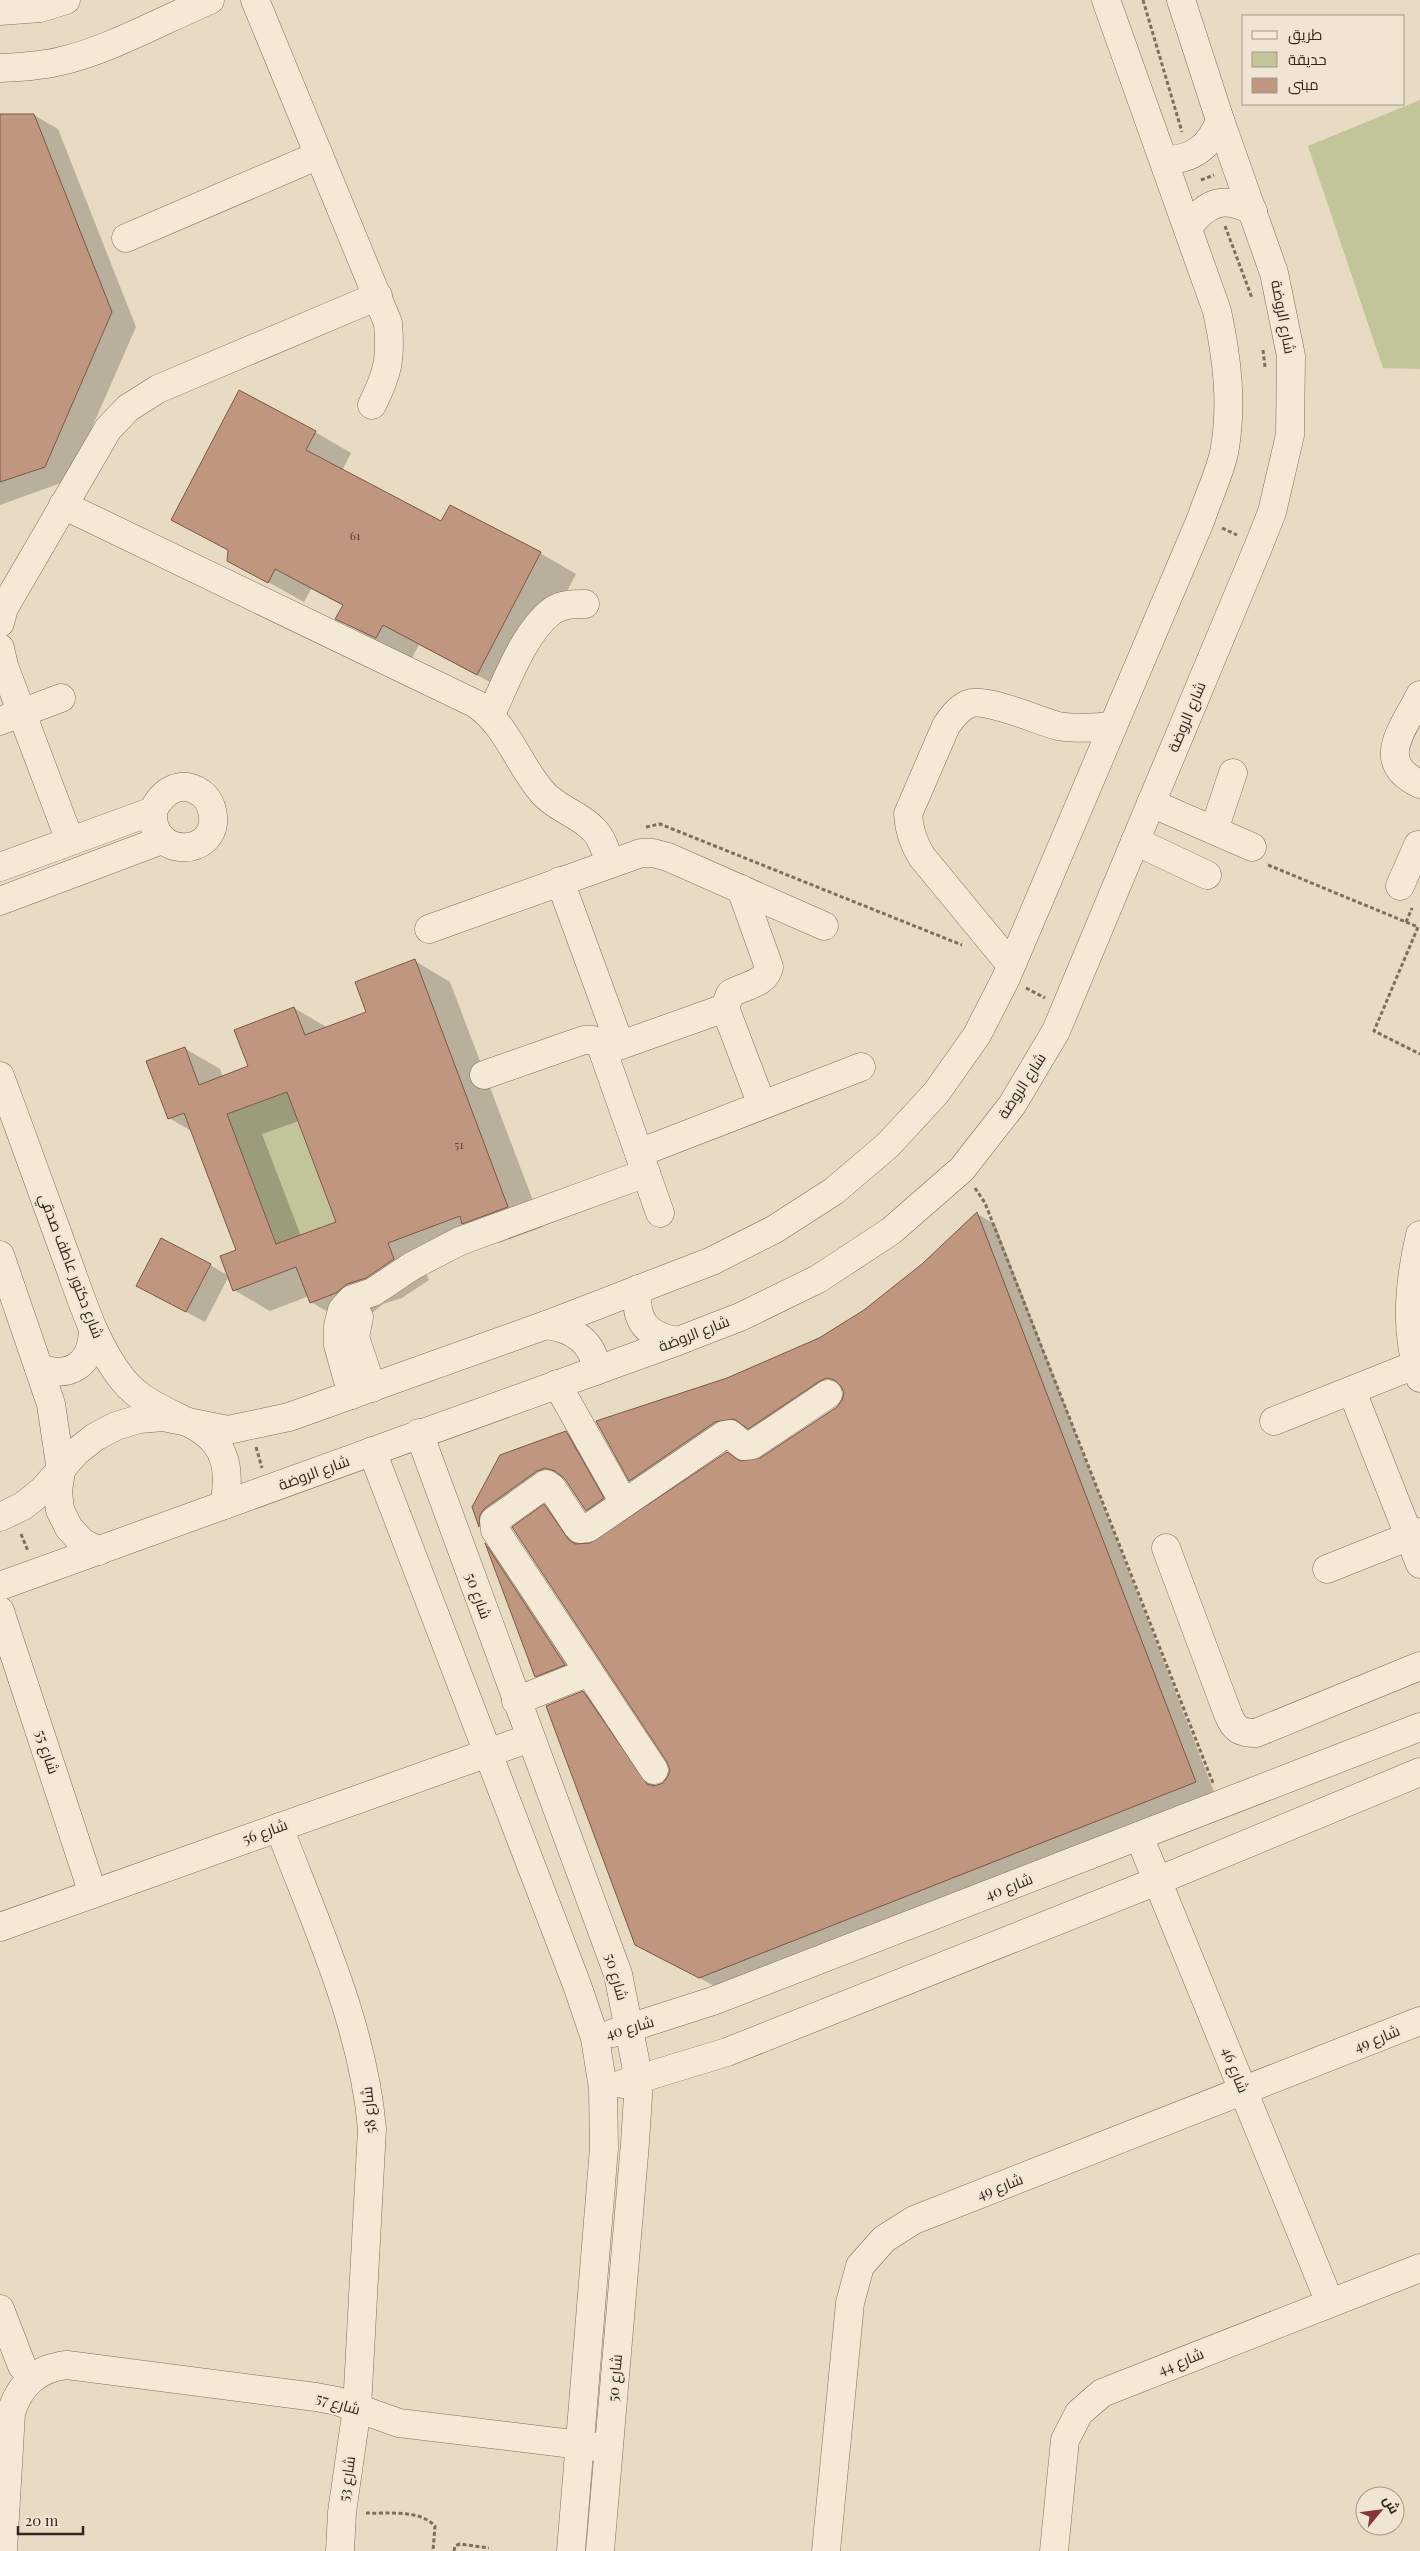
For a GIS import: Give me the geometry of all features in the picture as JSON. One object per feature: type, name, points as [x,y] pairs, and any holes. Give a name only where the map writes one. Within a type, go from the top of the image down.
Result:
[{"type":"street","points":[[0,11],[40,8],[66,0]]},
{"type":"street","points":[[0,68],[29,67],[71,58],[95,50],[210,0]]},
{"type":"street","points":[[256,0],[388,323],[390,351],[385,380],[372,405]]},
{"type":"street","points":[[6,1515],[43,1490],[82,1447],[95,1437],[116,1426],[139,1419],[163,1417],[187,1420],[228,1430],[250,1427],[289,1417],[546,1325],[712,1261],[775,1229],[834,1191],[888,1145],[936,1093],[977,1035],[1008,971],[1201,518],[1224,454],[1229,406],[1227,358],[1217,311],[1106,0]]},
{"type":"street","name":"شارع الروضة","points":[[0,1586],[678,1341],[740,1316],[818,1279],[891,1231],[962,1169],[1012,1106],[1056,1031],[1260,545],[1272,512],[1290,435],[1291,356],[1276,278],[1180,0]]},
{"type":"street","points":[[1164,160],[1178,160],[1193,155],[1205,146],[1215,134],[1220,120]]},
{"type":"street","points":[[126,238],[319,155]]},
{"type":"street","points":[[1188,228],[1197,215],[1210,206],[1224,202],[1240,203],[1253,211]]},
{"type":"street","points":[[0,623],[4,608],[108,429],[128,408],[158,389],[378,296]]},
{"type":"street","points":[[63,505],[476,704],[491,714],[528,774],[544,794],[563,810],[593,828],[598,834],[610,863]]},
{"type":"street","points":[[491,714],[532,633],[552,611],[570,604],[585,604]]},
{"type":"street","points":[[0,648],[11,717],[70,841]]},
{"type":"street","points":[[1420,695],[1394,750],[1394,761],[1399,771],[1420,784]]},
{"type":"street","points":[[11,717],[61,698]]},
{"type":"street","points":[[1008,971],[914,844],[909,830],[908,814],[946,726],[955,712],[969,704],[984,703],[1060,726],[1087,728],[1113,726]]},
{"type":"street","points":[[1214,830],[1233,773]]},
{"type":"street","points":[[182,786],[195,789],[206,796],[212,808],[214,821],[209,834],[200,844],[187,848],[174,847],[162,840],[152,822],[153,811],[158,798],[169,790],[182,786]]},
{"type":"street","points":[[1151,803],[1252,847]]},
{"type":"street","points":[[0,867],[153,811]]},
{"type":"street","points":[[0,900],[162,840]]},
{"type":"street","points":[[1135,841],[1207,875]]},
{"type":"street","points":[[1409,877],[1418,845]]},
{"type":"street","points":[[429,929],[641,853],[653,853],[824,926]]},
{"type":"street","points":[[560,881],[612,1048],[642,1163],[660,1213]]},
{"type":"street","points":[[741,889],[769,967],[767,974],[762,979],[730,994],[724,1008],[762,1105]]},
{"type":"street","points":[[484,1075],[584,1040],[593,1040],[612,1048],[724,1008]]},
{"type":"street","points":[[362,1391],[355,1337],[361,1310],[373,1292],[420,1261],[460,1240],[642,1163],[762,1105],[860,1067]]},
{"type":"street","name":"شارع دكتور عاطف صدقي","points":[[0,1076],[93,1330],[124,1382],[143,1399],[164,1411],[187,1420]]},
{"type":"street","points":[[1274,1421],[1352,1391],[1418,1371],[1409,1318],[1411,1272],[1420,1235]]},
{"type":"street","points":[[0,1255],[51,1404],[61,1471],[58,1491],[60,1510],[68,1528],[82,1542],[99,1551]]},
{"type":"street","points":[[638,1289],[636,1304],[640,1319],[650,1331],[662,1339],[678,1341]]},
{"type":"street","points":[[546,1325],[565,1328],[582,1338],[595,1360],[596,1370]]},
{"type":"street","points":[[39,1368],[52,1372],[66,1372],[78,1366],[88,1356],[93,1344],[93,1330]]},
{"type":"street","points":[[557,1384],[624,1503]]},
{"type":"street","points":[[1352,1391],[1415,1534],[1420,1564]]},
{"type":"street","points":[[654,1770],[493,1526],[498,1518],[546,1484],[552,1488],[580,1529],[588,1528],[724,1435],[730,1434],[744,1446],[752,1445],[828,1394]]},
{"type":"street","points":[[187,1420],[204,1430],[218,1446],[226,1464],[228,1485],[224,1505]]},
{"type":"street","name":"شارع 50","points":[[419,1434],[618,1974],[639,2080],[600,2551]]},
{"type":"street","name":"شارع 50","points":[[372,1451],[577,1985],[595,2038],[603,2088],[604,2148],[571,2551]]},
{"type":"street","points":[[1327,1569],[1415,1534]]},
{"type":"street","points":[[1166,1548],[1228,1714],[1233,1726],[1243,1733],[1256,1733],[1420,1666]]},
{"type":"street","name":"شارع 55","points":[[0,1611],[93,1894]]},
{"type":"street","points":[[516,1700],[589,1672]]},
{"type":"street","name":"شارع 40","points":[[595,2038],[629,2029],[713,2001],[1420,1726]]},
{"type":"street","name":"شارع 56","points":[[0,1927],[530,1738]]},
{"type":"street","points":[[603,2088],[639,2080],[727,2052],[1157,1881],[1420,1772]]},
{"type":"street","name":"شارع 58","points":[[279,1827],[349,2013],[369,2090],[372,2129],[357,2408]]},
{"type":"street","name":"شارع 46","points":[[1139,1836],[1330,2303]]},
{"type":"street","name":"شارع 49","points":[[826,2551],[850,2303],[860,2266],[884,2239],[914,2220],[1420,2021]]},
{"type":"street","name":"شارع 44","points":[[1054,2551],[1065,2440],[1079,2414],[1102,2393],[1420,2268]]},
{"type":"street","points":[[0,2309],[22,2366],[15,2371],[5,2394],[0,2434]]},
{"type":"street","name":"شارع 57","points":[[22,2366],[45,2359],[66,2365],[316,2397],[357,2408],[399,2423],[609,2448]]},
{"type":"street","name":"شارع 57","points":[[3,2551],[11,2413],[15,2401],[20,2390],[36,2374],[46,2369],[66,2365]]},
{"type":"street","name":"شارع 53","points":[[340,2551],[342,2512],[357,2408]]},
{"type":"path","points":[[1174,189],[1237,166]]},
{"type":"path","points":[[1201,518],[1260,545]]},
{"type":"path","points":[[660,824],[965,946]]},
{"type":"path","points":[[1252,847],[1264,864],[1418,927],[1374,1031],[1420,1054]]},
{"type":"path","points":[[1008,971],[1066,1008]]},
{"type":"path","points":[[962,1169],[985,1203],[1221,1804]]},
{"type":"path","points":[[250,1427],[268,1490]]},
{"type":"path","points":[[6,1515],[37,1574]]},
{"type":"path","points":[[342,2512],[418,2516],[429,2520],[435,2526],[433,2551]]},
{"type":"path","points":[[454,2551],[455,2546],[460,2544],[490,2548]]},
{"type":"green space","points":[[1420,100],[1420,369],[1383,368],[1308,146]]},
{"type":"green space","points":[[287,1092],[336,1222],[276,1244],[227,1114]]},
{"type":"building","points":[[0,114],[34,114],[112,312],[45,467],[0,482]]},
{"type":"building","points":[[239,390],[316,431],[306,450],[441,521],[450,505],[541,552],[477,675],[383,625],[376,638],[335,619],[343,605],[275,569],[268,583],[227,561],[228,550],[171,520]]},
{"type":"building","points":[[415,959],[508,1207],[462,1224],[460,1216],[388,1243],[394,1259],[366,1278],[347,1284],[336,1293],[310,1303],[296,1267],[233,1291],[220,1256],[236,1250],[184,1113],[168,1119],[146,1061],[185,1047],[199,1085],[248,1066],[234,1030],[294,1007],[305,1035],[366,1012],[355,982]],"holes":[[[287,1092],[336,1222],[276,1244],[227,1114]]]},
{"type":"building","points":[[977,1212],[1196,1782],[699,1978],[635,1945],[546,1706],[583,1691],[647,1784],[654,1786],[663,1783],[670,1770],[667,1762],[512,1527],[544,1504],[569,1540],[575,1544],[590,1543],[727,1452],[740,1461],[760,1458],[837,1407],[844,1393],[841,1386],[834,1380],[827,1378],[748,1429],[734,1419],[715,1422],[629,1481],[596,1421],[727,1378],[819,1338],[864,1310],[922,1264]]},
{"type":"building","points":[[161,1238],[211,1264],[186,1312],[136,1286]]},
{"type":"building","points":[[566,1431],[604,1498],[586,1511],[565,1479],[555,1471],[545,1468],[537,1471],[485,1508],[480,1515],[479,1527],[472,1507],[500,1455]]},
{"type":"building","points":[[485,1543],[565,1665],[535,1677]]}]
